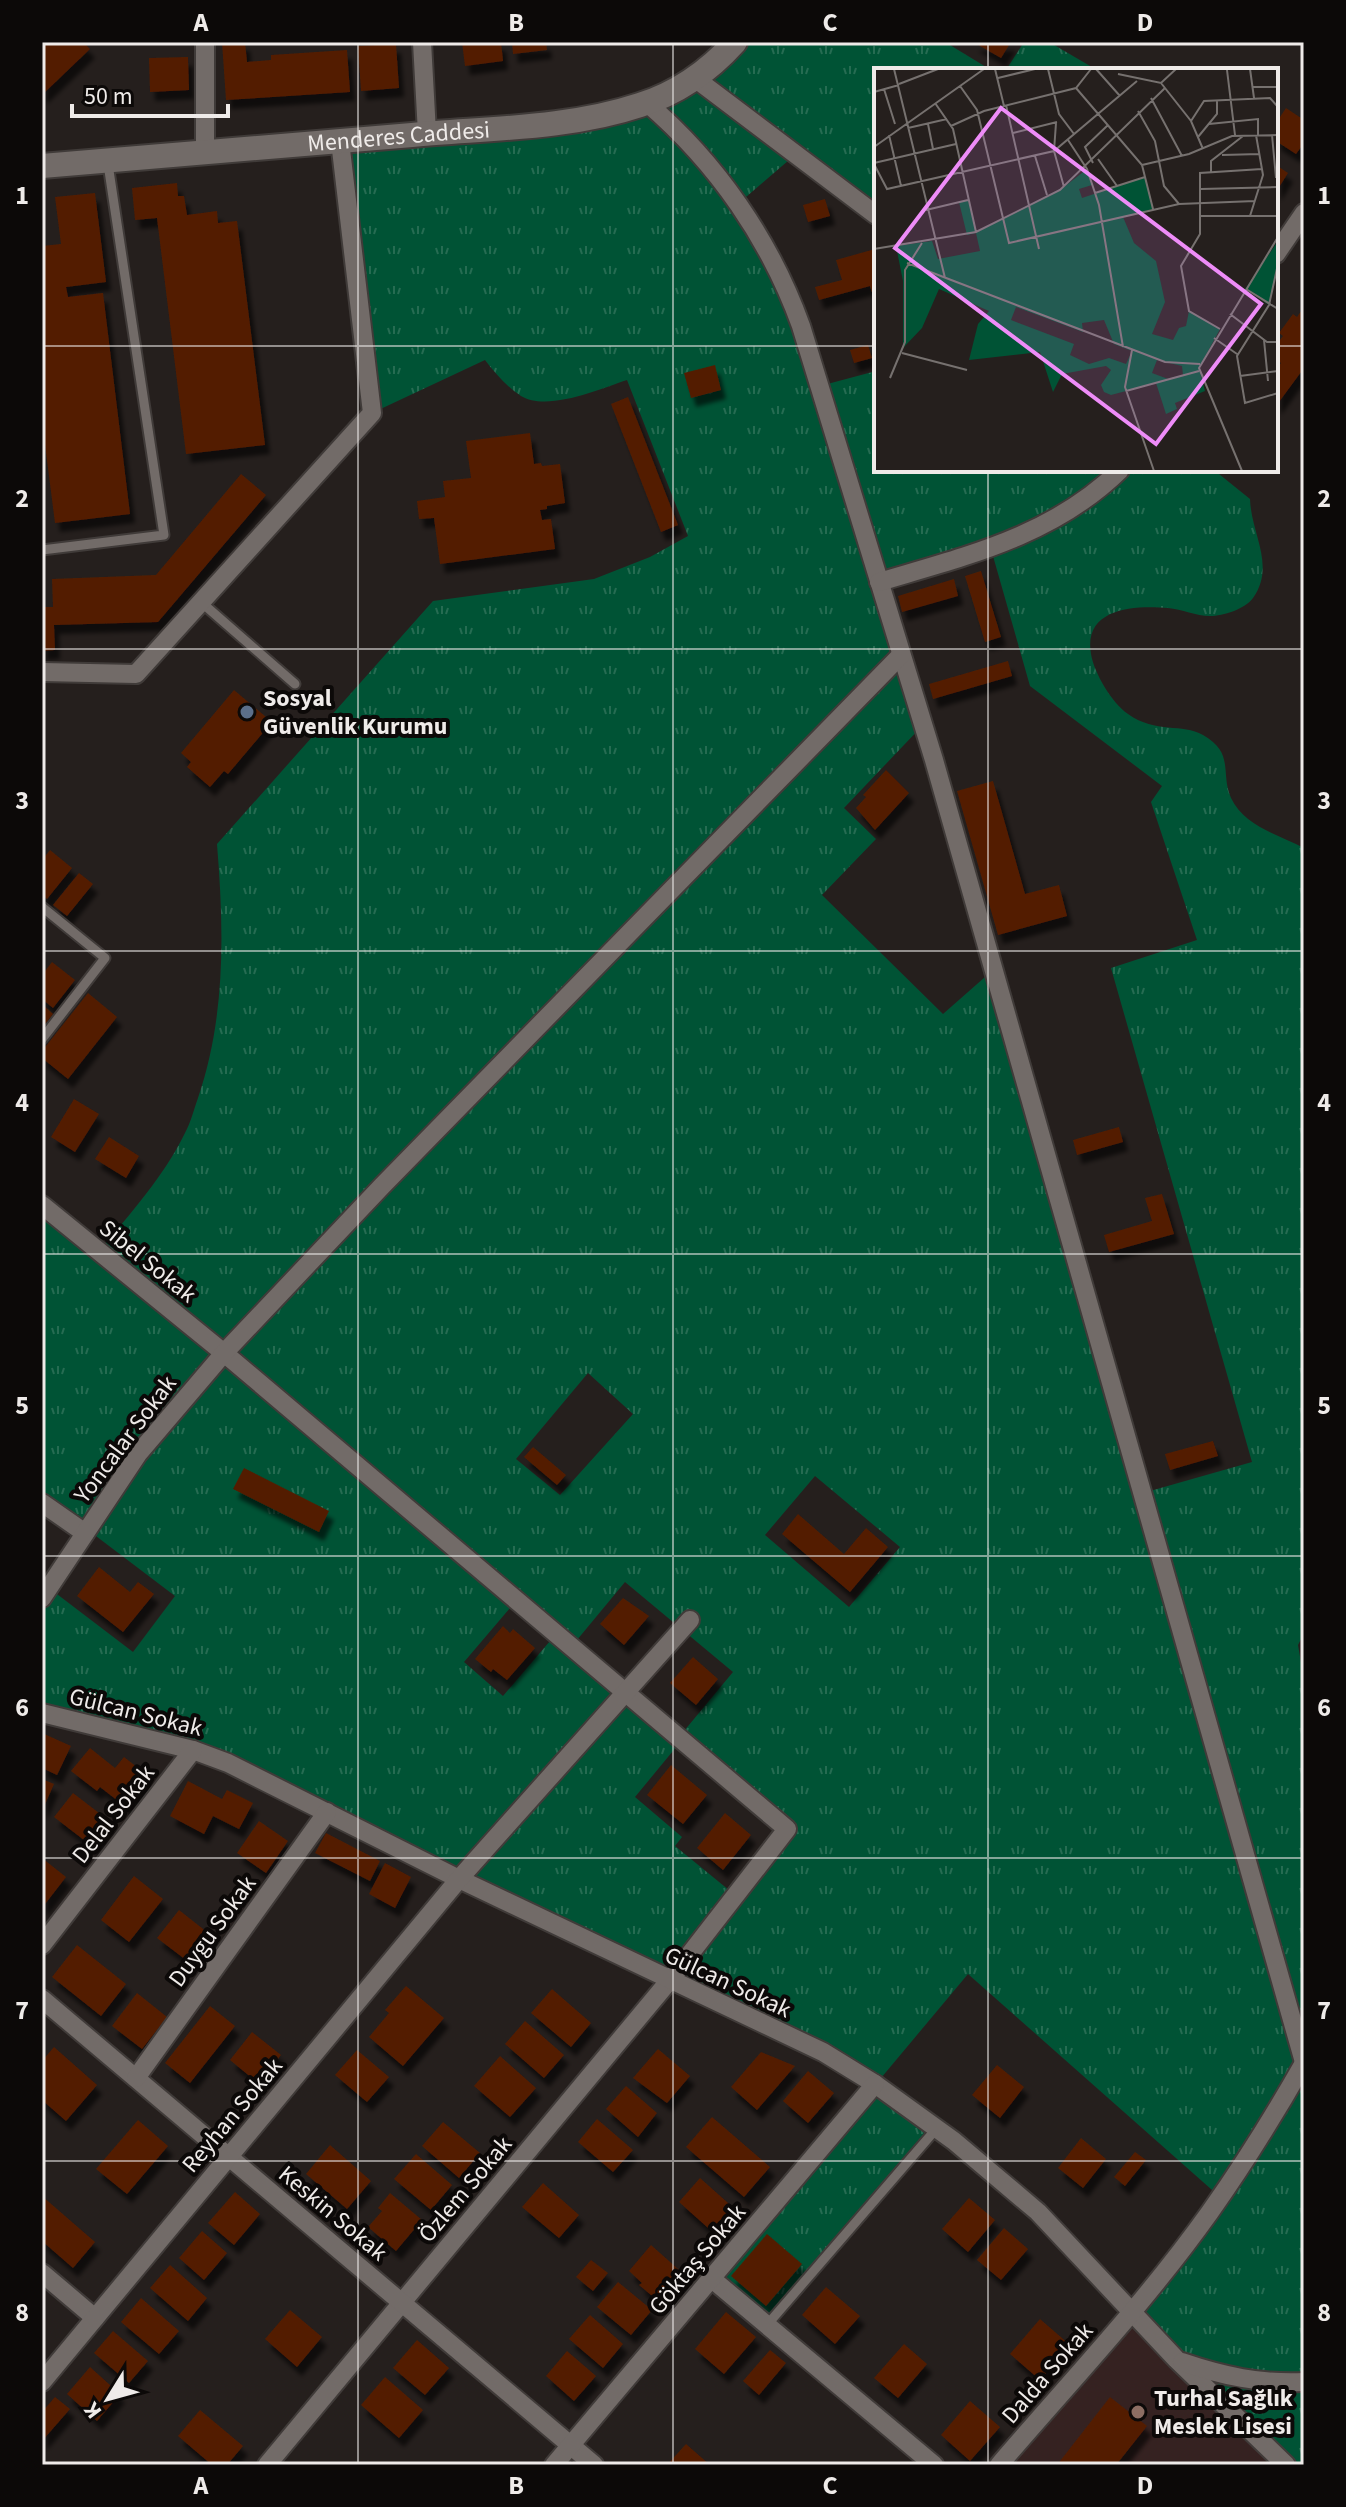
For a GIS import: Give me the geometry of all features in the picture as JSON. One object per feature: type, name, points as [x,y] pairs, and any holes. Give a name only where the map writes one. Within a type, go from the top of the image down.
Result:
[{"type":"street","points":[[205,42],[205,152]]},
{"type":"street","points":[[422,42],[427,133]]},
{"type":"street","name":"Menderes Caddesi","points":[[42,166],[594,117],[647,103],[676,91],[696,79],[735,42]]},
{"type":"street","points":[[696,79],[874,213]]},
{"type":"street","points":[[647,103],[690,143],[759,233],[779,270],[801,326],[942,790],[1304,2063]]},
{"type":"street","points":[[42,672],[136,674],[372,413],[340,141]]},
{"type":"street","points":[[1278,251],[1304,213]]},
{"type":"street","points":[[879,582],[991,549],[1033,532],[1080,503],[1118,472]]},
{"type":"street","name":"Yoncalar Sokak","points":[[42,1598],[138,1454],[224,1353],[382,1186],[901,655]]},
{"type":"street","name":"Sibel Sokak","points":[[42,1205],[224,1353],[625,1692]]},
{"type":"street","points":[[42,1503],[85,1533]]},
{"type":"street","name":"Reyhan Sokak","points":[[42,2382],[459,1879],[690,1620]]},
{"type":"street","name":"Özlem Sokak","points":[[267,2465],[669,1981],[787,1829],[625,1692]]},
{"type":"street","name":"Gülcan Sokak","points":[[42,1713],[193,1750],[228,1763],[459,1879],[823,2052],[937,2128],[1038,2212],[1176,2359],[1286,2465]]},
{"type":"street","name":"Delal Sokak","points":[[42,1945],[193,1750]]},
{"type":"street","name":"Duygu Sokak","points":[[136,2078],[327,1812]]},
{"type":"street","name":"Keskin Sokak","points":[[42,1999],[594,2465]]},
{"type":"street","name":"Dalda Sokak","points":[[999,2465],[1131,2312],[1210,2213],[1263,2134],[1304,2063]]},
{"type":"street","name":"Göktaş Sokak","points":[[554,2465],[875,2084]]},
{"type":"street","points":[[42,2273],[95,2318]]},
{"type":"street","points":[[712,2279],[934,2465]]},
{"type":"street","points":[[1176,2359],[1240,2379],[1304,2382]]},
{"type":"lane","points":[[42,550],[164,535],[107,160]]},
{"type":"lane","points":[[201,602],[295,684]]},
{"type":"lane","points":[[42,907],[105,958],[42,1039]]},
{"type":"lane","points":[[767,2325],[937,2128]]},
{"type":"shaded area","name":"Turhal Sağlık Meslek Lisesi","points":[[1131,2312],[1286,2465],[999,2465]]},
{"type":"green space","points":[[735,42],[945,42],[988,68],[874,68],[874,213],[796,154],[739,203],[820,386],[874,372],[874,472],[1216,472],[1250,499],[1262,574],[1260,586],[1249,602],[1215,616],[1155,607],[1114,613],[1103,618],[1095,627],[1091,654],[1100,678],[1122,709],[1149,724],[1195,731],[1213,742],[1223,756],[1228,789],[1237,808],[1263,829],[1304,848],[1304,1633],[1298,1645],[1304,1680],[1304,2465],[1286,2465],[1131,2312],[1220,2197],[968,1974],[876,2084],[937,2128],[767,2325],[712,2279],[875,2084],[228,1763],[42,1713],[42,1598],[49,1588],[133,1652],[175,1596],[88,1530],[42,1503],[42,1205],[99,1251],[157,1179],[187,1129],[207,1067],[218,1004],[221,908],[217,844],[433,601],[594,579],[650,557],[688,536],[627,380],[574,397],[545,402],[521,396],[485,360],[372,413],[340,141],[617,112]],"holes":[[[991,549],[1030,686],[1162,786],[1151,802],[1197,940],[1111,968],[1252,1462],[1143,1493],[993,970],[943,1014],[822,895],[876,839],[844,808],[923,725],[879,582]],[[588,1373],[633,1414],[560,1495],[516,1459]],[[815,1476],[900,1547],[849,1607],[765,1535]],[[625,1582],[733,1672],[679,1737],[572,1646]],[[516,1601],[556,1634],[503,1696],[464,1662]],[[682,1740],[787,1829],[735,1895],[675,1846],[682,1837],[635,1797]]]},
{"type":"green space","points":[[1024,42],[1049,42],[1094,68],[1007,68]]},
{"type":"building","points":[[42,42],[83,42],[90,49],[42,95]]},
{"type":"building","points":[[222,42],[245,42],[247,62],[271,60],[271,55],[347,50],[350,92],[226,100]]},
{"type":"building","points":[[462,42],[501,42],[503,61],[465,66]]},
{"type":"building","points":[[512,42],[546,42],[547,50],[513,54]]},
{"type":"building","points":[[973,42],[1011,42],[1001,58]]},
{"type":"building","points":[[396,44],[399,88],[361,91],[358,46]]},
{"type":"building","points":[[188,57],[189,90],[150,92],[149,58]]},
{"type":"building","points":[[1286,108],[1304,120],[1304,143],[1296,154],[1278,142],[1278,120]]},
{"type":"building","points":[[1278,166],[1288,173],[1278,189]]},
{"type":"building","points":[[177,183],[178,196],[184,196],[187,215],[217,211],[218,223],[237,221],[265,445],[186,454],[157,218],[135,220],[132,188]]},
{"type":"building","points":[[95,193],[106,282],[66,287],[68,297],[103,293],[130,514],[55,523],[42,421],[42,246],[61,244],[55,197]]},
{"type":"building","points":[[825,199],[830,216],[808,222],[803,205]]},
{"type":"building","points":[[874,249],[874,299],[870,286],[819,300],[815,287],[842,280],[836,260]]},
{"type":"building","points":[[1304,307],[1304,368],[1278,403],[1278,367],[1281,363],[1278,361],[1278,342],[1283,336],[1279,333],[1293,314],[1297,317]]},
{"type":"building","points":[[868,345],[872,358],[854,363],[850,350]]},
{"type":"building","points":[[715,365],[721,390],[691,398],[684,373]]},
{"type":"building","points":[[628,397],[678,525],[661,532],[611,404]]},
{"type":"building","points":[[530,433],[534,464],[560,464],[565,503],[540,510],[542,520],[551,519],[555,549],[440,564],[434,518],[419,519],[417,501],[445,497],[443,481],[471,478],[466,441]]},
{"type":"building","points":[[241,474],[266,495],[158,622],[54,625],[55,650],[42,651],[42,607],[53,607],[52,579],[156,575]]},
{"type":"building","points":[[981,571],[1001,637],[985,642],[965,576]]},
{"type":"building","points":[[954,579],[958,596],[902,612],[898,596]]},
{"type":"building","points":[[1008,661],[1012,676],[933,699],[929,684]]},
{"type":"building","points":[[234,690],[272,722],[228,774],[224,771],[210,787],[187,767],[191,762],[181,753]]},
{"type":"building","points":[[886,770],[909,793],[875,830],[856,808],[866,797],[863,795]]},
{"type":"building","points":[[993,781],[1025,894],[1059,885],[1067,916],[998,935],[957,791]]},
{"type":"building","points":[[50,850],[72,868],[47,899],[42,895],[42,860]]},
{"type":"building","points":[[79,873],[93,884],[67,916],[53,905]]},
{"type":"building","points":[[52,962],[75,980],[53,1008],[42,999],[42,975]]},
{"type":"building","points":[[88,993],[117,1017],[68,1079],[42,1058],[42,1051]]},
{"type":"building","points":[[42,1004],[53,1014],[42,1028]]},
{"type":"building","points":[[74,1099],[99,1114],[75,1152],[51,1137]]},
{"type":"building","points":[[1119,1127],[1123,1142],[1077,1155],[1073,1140]]},
{"type":"building","points":[[109,1137],[139,1156],[126,1178],[95,1159]]},
{"type":"building","points":[[1162,1194],[1174,1234],[1109,1252],[1104,1235],[1152,1221],[1145,1198]]},
{"type":"building","points":[[1213,1441],[1218,1456],[1170,1470],[1165,1454]]},
{"type":"building","points":[[533,1447],[566,1475],[557,1485],[524,1457]]},
{"type":"building","points":[[244,1468],[329,1511],[319,1532],[233,1489]]},
{"type":"building","points":[[798,1514],[844,1554],[866,1528],[888,1547],[850,1592],[782,1534]]},
{"type":"building","points":[[99,1567],[130,1592],[138,1582],[154,1594],[123,1632],[77,1596]]},
{"type":"building","points":[[623,1598],[649,1616],[624,1645],[600,1624]]},
{"type":"building","points":[[503,1626],[510,1633],[513,1629],[535,1648],[507,1680],[475,1659]]},
{"type":"building","points":[[693,1657],[718,1679],[696,1705],[670,1683]]},
{"type":"building","points":[[42,1733],[71,1746],[57,1775],[42,1768]]},
{"type":"building","points":[[90,1748],[115,1768],[124,1757],[151,1778],[127,1808],[100,1787],[97,1791],[71,1771]]},
{"type":"building","points":[[671,1765],[707,1795],[683,1824],[647,1795]]},
{"type":"building","points":[[42,1779],[54,1784],[42,1811]]},
{"type":"building","points":[[188,1781],[222,1799],[227,1790],[253,1803],[239,1829],[213,1816],[204,1834],[170,1816]]},
{"type":"building","points":[[73,1793],[112,1823],[93,1847],[54,1817]]},
{"type":"building","points":[[725,1813],[751,1835],[723,1870],[697,1848]]},
{"type":"building","points":[[259,1821],[288,1841],[266,1873],[237,1853]]},
{"type":"building","points":[[326,1833],[380,1861],[370,1881],[315,1853]]},
{"type":"building","points":[[42,1858],[66,1877],[42,1908]]},
{"type":"building","points":[[385,1863],[411,1877],[395,1908],[369,1894]]},
{"type":"building","points":[[134,1876],[163,1899],[129,1942],[101,1920]]},
{"type":"building","points":[[179,1910],[212,1936],[190,1963],[157,1938]]},
{"type":"building","points":[[77,1945],[126,1984],[101,2016],[52,1977]]},
{"type":"building","points":[[406,1986],[444,2018],[403,2066],[369,2037],[389,2013],[385,2010]]},
{"type":"building","points":[[552,1989],[591,2023],[571,2047],[531,2013]]},
{"type":"building","points":[[137,1993],[167,2017],[142,2049],[112,2026]]},
{"type":"building","points":[[210,2006],[235,2026],[190,2083],[165,2063]]},
{"type":"building","points":[[525,2021],[564,2055],[544,2078],[505,2044]]},
{"type":"building","points":[[252,2032],[281,2055],[258,2083],[230,2060]]},
{"type":"building","points":[[54,2047],[97,2085],[66,2121],[42,2100],[42,2061]]},
{"type":"building","points":[[658,2049],[690,2076],[667,2103],[633,2078]]},
{"type":"building","points":[[357,2050],[389,2077],[367,2102],[335,2075]]},
{"type":"building","points":[[761,2052],[795,2066],[757,2110],[731,2087]]},
{"type":"building","points":[[500,2056],[536,2088],[510,2117],[474,2086]]},
{"type":"building","points":[[997,2065],[1024,2087],[1000,2118],[972,2095]]},
{"type":"building","points":[[808,2071],[834,2093],[808,2123],[783,2101]]},
{"type":"building","points":[[626,2086],[657,2113],[638,2137],[606,2109]]},
{"type":"building","points":[[712,2117],[770,2167],[744,2197],[686,2147]]},
{"type":"building","points":[[597,2119],[633,2150],[613,2172],[578,2142]]},
{"type":"building","points":[[138,2120],[168,2146],[127,2194],[96,2169]]},
{"type":"building","points":[[443,2122],[480,2153],[459,2178],[422,2146]]},
{"type":"building","points":[[1081,2138],[1106,2159],[1083,2188],[1058,2168]]},
{"type":"building","points":[[330,2145],[371,2181],[347,2209],[306,2174]]},
{"type":"building","points":[[1135,2152],[1146,2160],[1125,2186],[1114,2177]]},
{"type":"building","points":[[416,2154],[452,2185],[431,2210],[394,2179]]},
{"type":"building","points":[[700,2178],[737,2211],[716,2235],[679,2202]]},
{"type":"building","points":[[543,2183],[579,2215],[559,2238],[522,2207]]},
{"type":"building","points":[[235,2192],[260,2214],[234,2245],[208,2223]]},
{"type":"building","points":[[390,2193],[422,2220],[396,2251],[368,2227],[382,2211],[378,2208]]},
{"type":"building","points":[[42,2196],[95,2242],[73,2268],[42,2241]]},
{"type":"building","points":[[969,2198],[995,2220],[968,2252],[942,2229]]},
{"type":"building","points":[[1004,2228],[1028,2249],[1001,2280],[977,2260]]},
{"type":"building","points":[[202,2231],[227,2253],[204,2280],[179,2258]]},
{"type":"building","points":[[767,2234],[802,2264],[766,2306],[731,2276]]},
{"type":"building","points":[[651,2245],[687,2277],[663,2305],[639,2285],[642,2283],[629,2271]]},
{"type":"building","points":[[591,2260],[608,2273],[593,2291],[576,2277]]},
{"type":"building","points":[[170,2265],[207,2298],[188,2321],[150,2288]]},
{"type":"building","points":[[618,2282],[652,2310],[631,2335],[597,2307]]},
{"type":"building","points":[[826,2287],[860,2316],[835,2344],[802,2315]]},
{"type":"building","points":[[141,2298],[179,2331],[159,2354],[121,2322]]},
{"type":"building","points":[[290,2310],[322,2337],[297,2367],[265,2339]]},
{"type":"building","points":[[726,2312],[756,2337],[724,2374],[695,2349]]},
{"type":"building","points":[[590,2315],[623,2344],[603,2368],[569,2339]]},
{"type":"building","points":[[1040,2319],[1070,2345],[1040,2380],[1010,2354]]},
{"type":"building","points":[[113,2331],[148,2361],[129,2383],[94,2353]]},
{"type":"building","points":[[417,2340],[449,2368],[425,2395],[393,2368]]},
{"type":"building","points":[[904,2344],[927,2364],[898,2398],[874,2378]]},
{"type":"building","points":[[770,2350],[786,2363],[759,2395],[743,2381]]},
{"type":"building","points":[[567,2351],[596,2376],[574,2401],[546,2376]]},
{"type":"building","points":[[90,2367],[120,2394],[97,2421],[67,2394]]},
{"type":"building","points":[[385,2377],[423,2410],[399,2438],[361,2405]]},
{"type":"building","points":[[55,2397],[70,2409],[42,2441],[42,2412]]},
{"type":"building","points":[[1110,2397],[1147,2426],[1116,2465],[1057,2465]]},
{"type":"building","points":[[970,2401],[1000,2427],[970,2461],[941,2435]]},
{"type":"building","points":[[200,2410],[243,2446],[227,2465],[212,2465],[178,2436]]},
{"type":"building","points":[[686,2444],[710,2465],[667,2465]]},
{"type":"place","name":"Sosyal Güvenlik Kurumu","points":[[247,712]]},
{"type":"place","name":"Turhal Sağlık Meslek Lisesi","points":[[1138,2412]]}]
